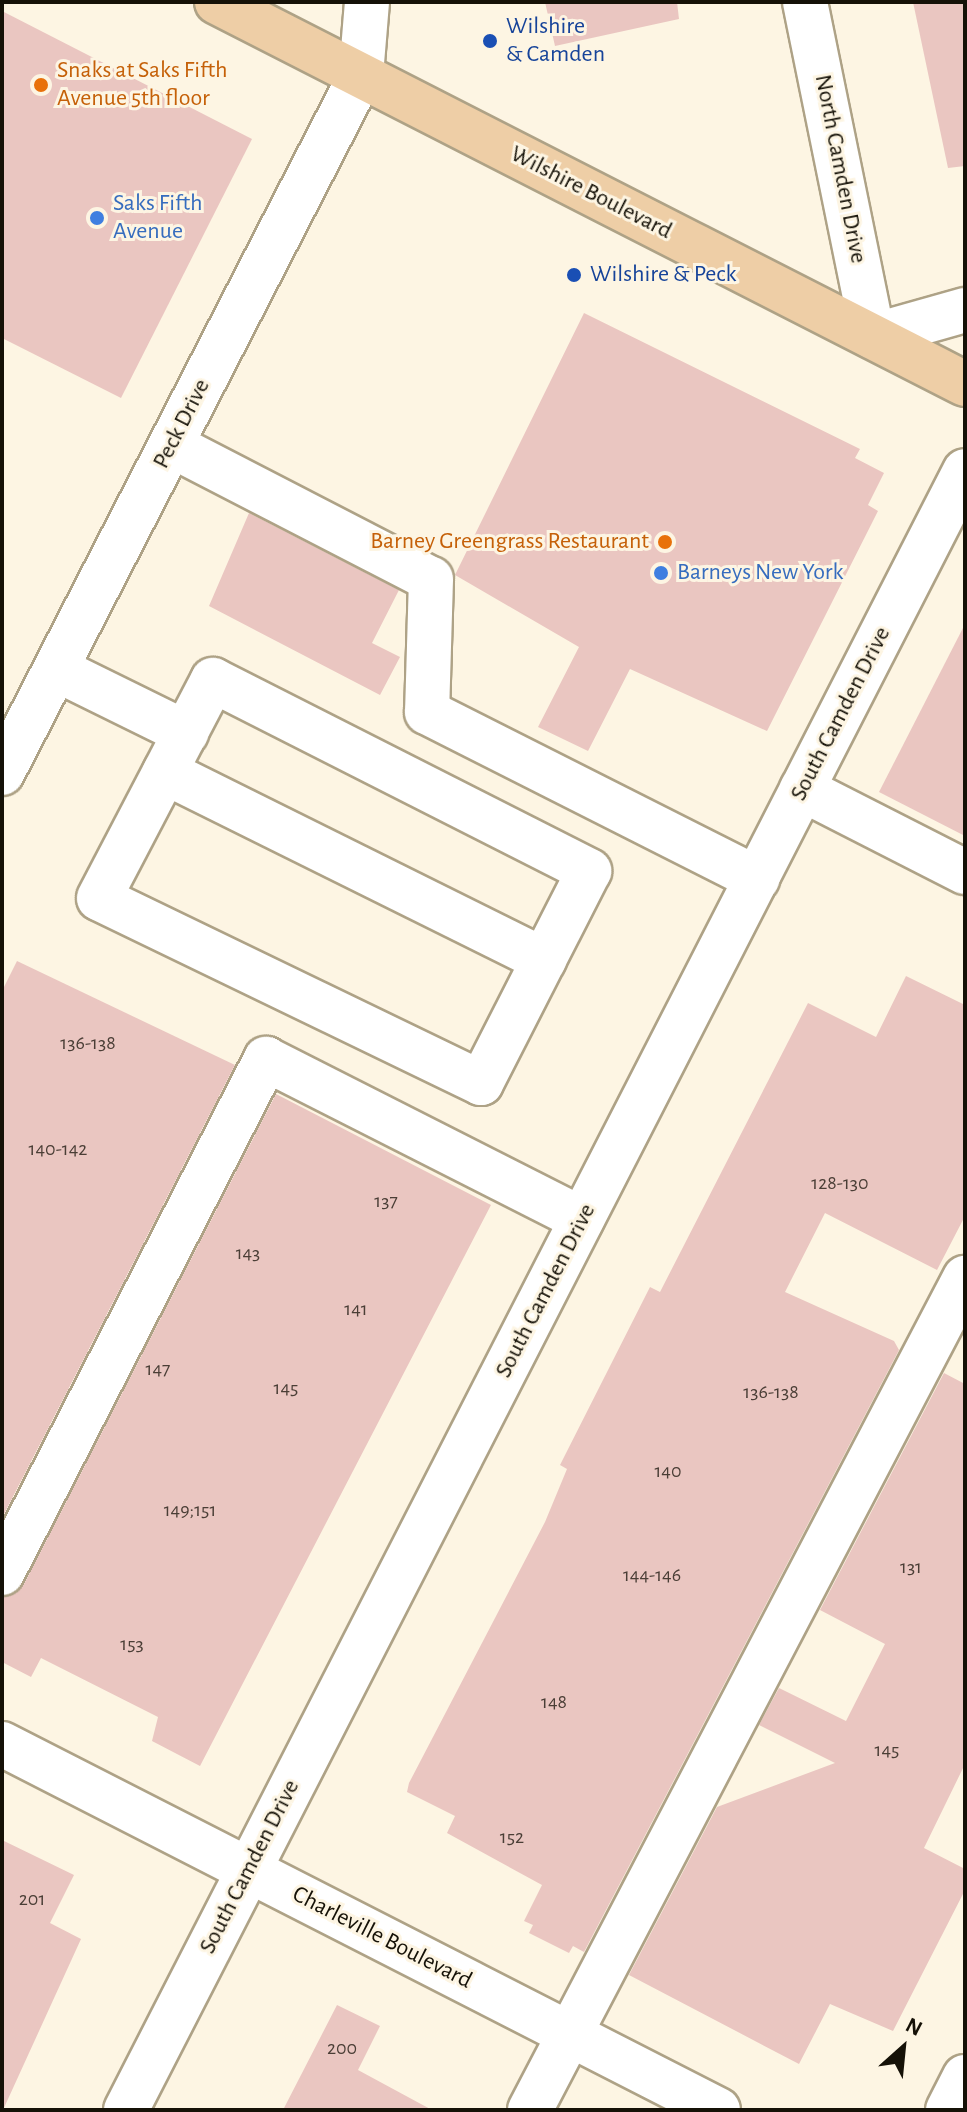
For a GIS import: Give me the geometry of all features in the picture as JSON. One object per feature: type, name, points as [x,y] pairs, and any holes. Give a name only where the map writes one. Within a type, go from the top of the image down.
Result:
[{"type":"main road","name":"Wilshire Boulevard","points":[[217,2],[965,384]]},
{"type":"street","points":[[361,75],[367,2]]},
{"type":"street","name":"North Camden Drive","points":[[805,2],[873,336]]},
{"type":"street","name":"Peck Drive","points":[[6,754],[56,669],[361,75]]},
{"type":"street","points":[[873,336],[965,310]]},
{"type":"street","points":[[171,445],[431,579],[427,712],[757,879]]},
{"type":"street","name":"South Camden Drive","points":[[126,2110],[965,471]]},
{"type":"street","points":[[56,669],[186,733]]},
{"type":"street","points":[[213,680],[589,871],[481,1083],[99,898],[186,733],[213,680]]},
{"type":"street","points":[[165,772],[544,960]]},
{"type":"street","points":[[802,789],[965,872]]},
{"type":"street","points":[[2,1573],[266,1059],[582,1219]]},
{"type":"street","points":[[530,2110],[965,1278]]},
{"type":"street","name":"Charleville Boulevard","points":[[2,1744],[718,2110]]},
{"type":"street","points":[[948,2110],[965,2077]]},
{"type":"building","points":[[545,2],[677,2],[679,19],[555,46]]},
{"type":"building","points":[[913,2],[965,2],[965,166],[948,168]]},
{"type":"building","points":[[2,11],[252,139],[121,398],[2,338]]},
{"type":"building","name":"Barney Greengrass Restaurant","points":[[584,313],[860,449],[855,458],[884,473],[868,505],[878,511],[767,731],[630,669],[588,751],[538,727],[579,647],[455,575]]},
{"type":"building","points":[[249,513],[399,590],[372,643],[400,657],[380,695],[209,606]]},
{"type":"building","points":[[965,624],[965,836],[879,792]]},
{"type":"building","points":[[17,961],[235,1065],[2,1518],[2,991]]},
{"type":"building","points":[[906,976],[965,1005],[965,1216],[937,1270],[825,1213],[785,1292],[894,1341],[899,1350],[584,1952],[573,1946],[569,1953],[529,1933],[533,1925],[524,1921],[542,1885],[447,1833],[455,1816],[407,1792],[409,1783],[545,1522],[567,1469],[560,1465],[650,1287],[660,1292],[808,1003],[876,1037]]},
{"type":"building","points":[[276,1094],[491,1205],[200,1766],[152,1741],[158,1717],[41,1658],[31,1677],[2,1662],[2,1598],[24,1584]]},
{"type":"building","points":[[944,1373],[965,1384],[965,1764],[924,1848],[965,1869],[965,1890],[893,2031],[830,2004],[799,2064],[629,1975],[717,1807],[835,1763],[759,1725],[779,1688],[846,1721],[885,1644],[820,1610]]},
{"type":"building","points":[[2,1840],[74,1875],[50,1923],[81,1939],[3,2110]]},
{"type":"building","points":[[337,2005],[380,2026],[358,2070],[432,2110],[283,2110]]},
{"type":"place","name":"Wilshire & Camden","points":[[490,41]]},
{"type":"place","name":"Snaks at Saks Fifth Avenue 5th floor","points":[[41,85]]},
{"type":"place","name":"Saks Fifth Avenue","points":[[97,218]]},
{"type":"place","name":"Wilshire & Peck","points":[[574,275]]},
{"type":"place","name":"Barney Greengrass Restaurant","points":[[665,542]]},
{"type":"place","name":"Barneys New York","points":[[661,573]]}]
